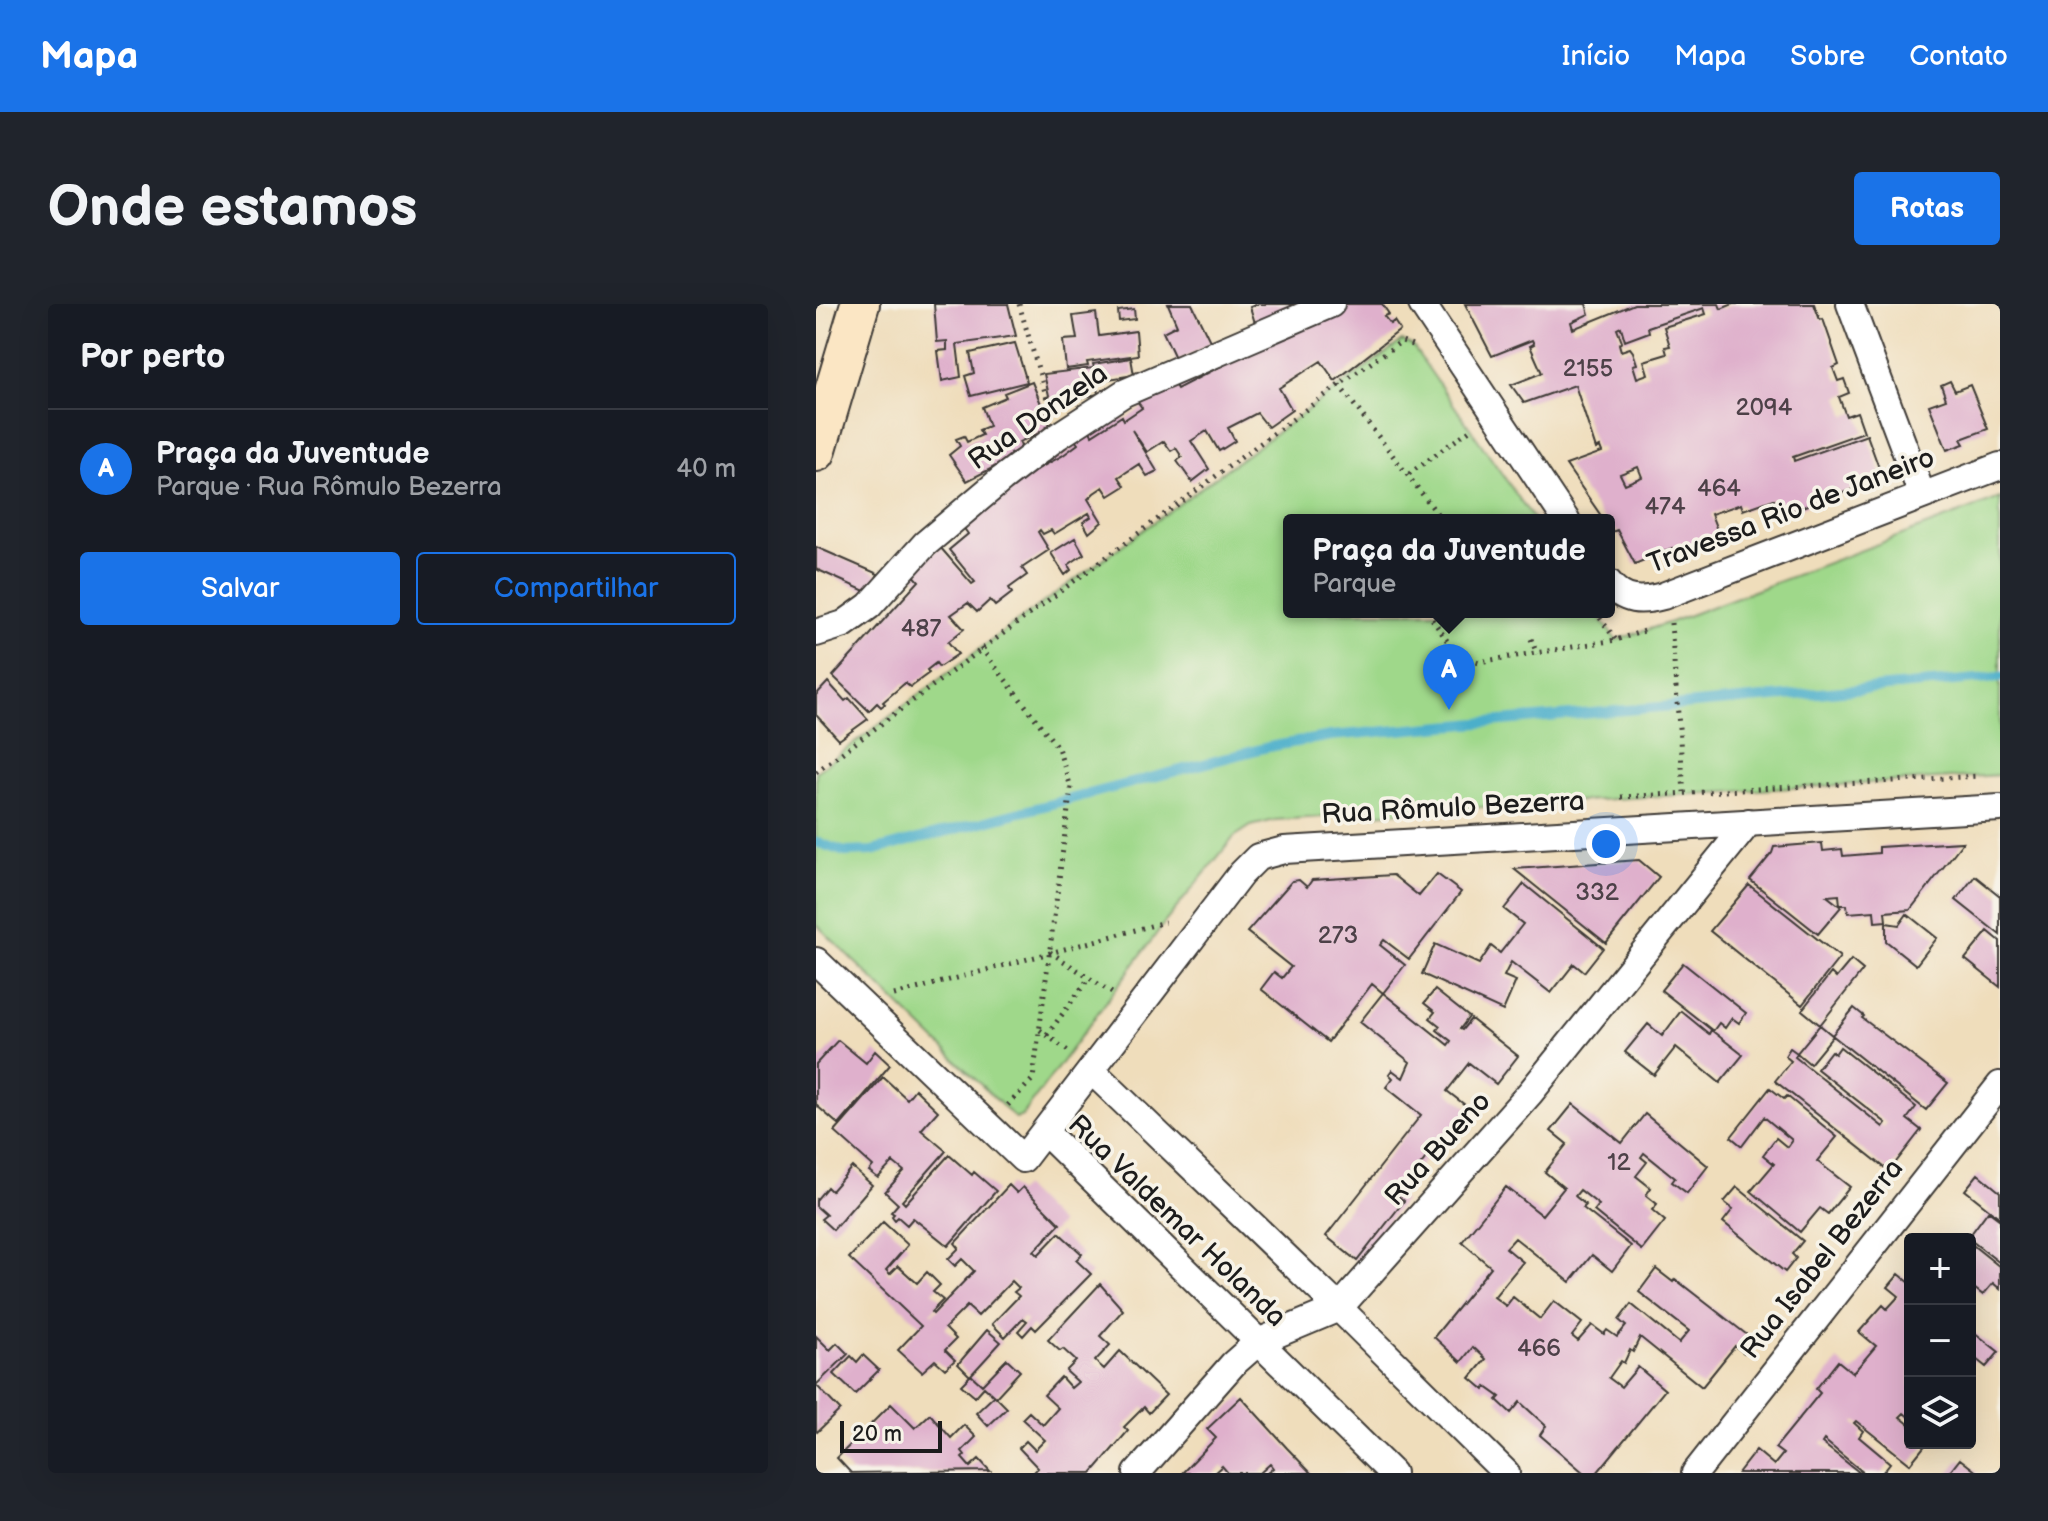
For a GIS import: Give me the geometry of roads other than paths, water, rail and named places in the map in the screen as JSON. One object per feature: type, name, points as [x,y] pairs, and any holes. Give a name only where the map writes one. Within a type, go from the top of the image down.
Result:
[{"type":"main road","points":[[816,452],[860,304]]},
{"type":"street","name":"Rua Donzela","points":[[816,633],[844,624],[869,606],[925,544],[1058,436],[1124,393],[1331,304]]},
{"type":"street","points":[[1422,304],[1562,514]]},
{"type":"street","points":[[1850,304],[1922,495]]},
{"type":"street","name":"Travessa Rio de Janeiro","points":[[1615,588],[1628,599],[1644,601],[1663,596],[2000,466]]},
{"type":"street","name":"Rua Rômulo Bezerra","points":[[1045,1132],[1241,874],[1258,857],[1284,850],[2000,808]]},
{"type":"street","name":"Rua Bueno","points":[[1137,1473],[1233,1364],[1258,1342],[1339,1308],[1530,1093],[1749,822]]},
{"type":"street","name":"Rua Valdemar Holanda","points":[[816,961],[1023,1159],[1045,1132],[1392,1473]]},
{"type":"street","name":"Rua Valdemar Holanda","points":[[1092,1071],[1506,1473]]},
{"type":"street","name":"Rua Isabel Bezerra","points":[[1695,1473],[2000,1085]]},
{"type":"waterway","points":[[816,842],[845,852],[872,851],[1268,747],[1331,736],[2000,677]]},
{"type":"place","name":"Praça da Juventude","points":[[1449,710]]}]
